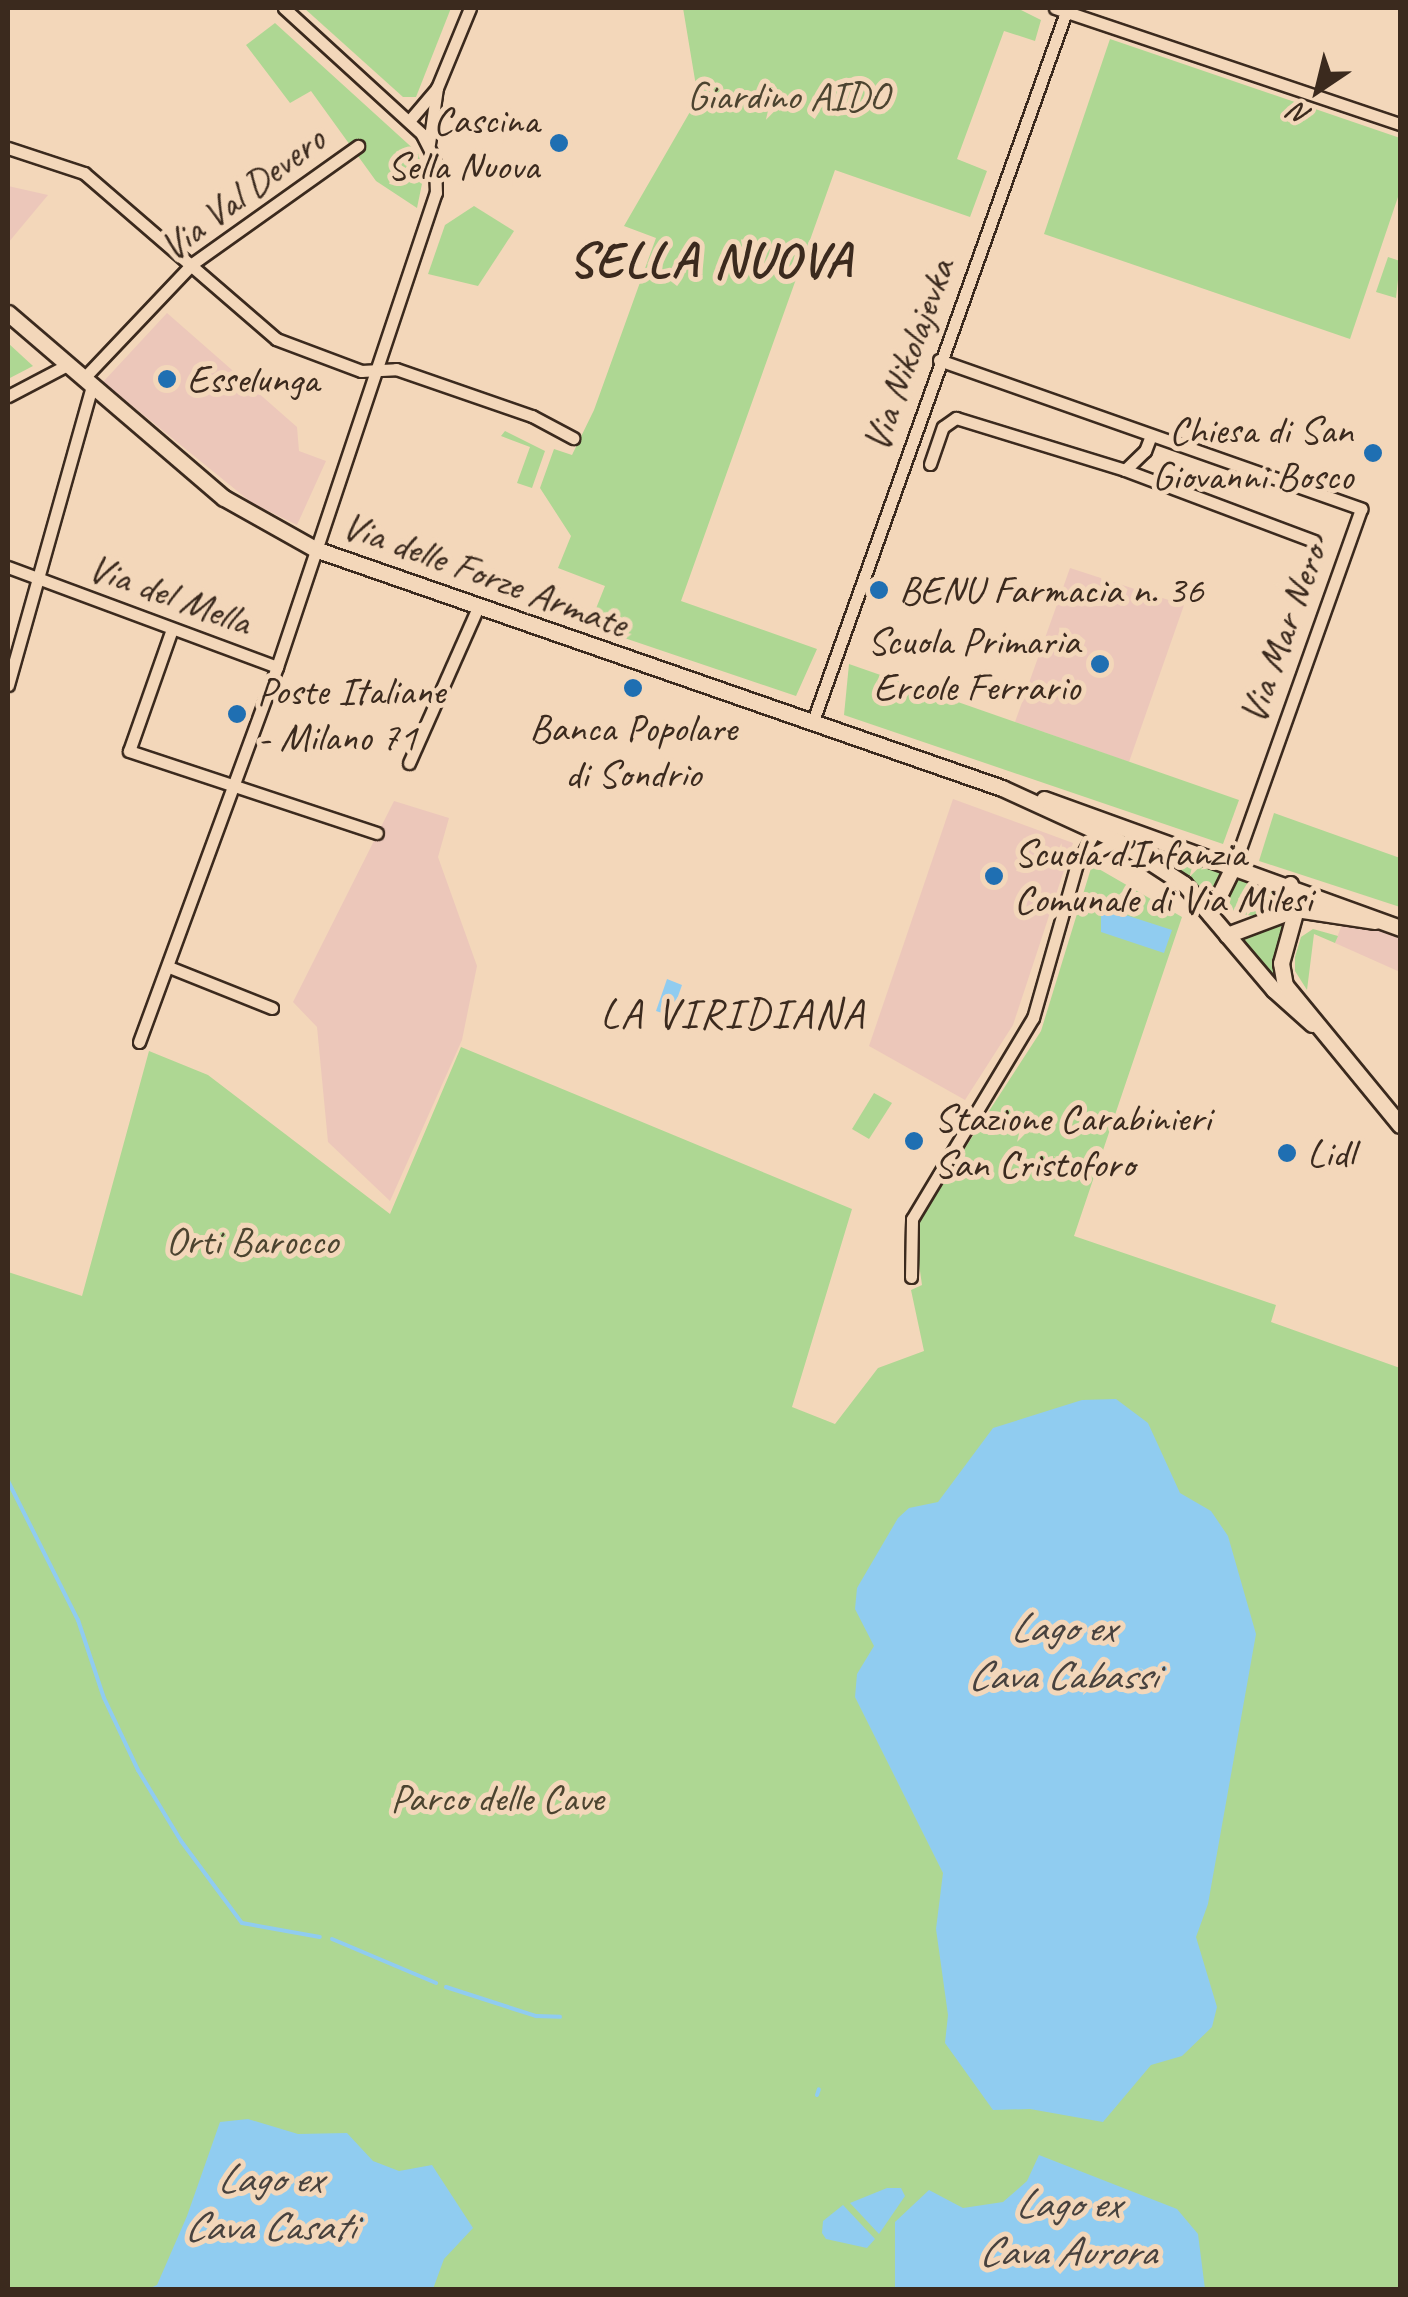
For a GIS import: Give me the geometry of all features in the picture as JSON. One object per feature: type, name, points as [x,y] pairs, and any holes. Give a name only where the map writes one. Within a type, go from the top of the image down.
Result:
[{"type":"street","points":[[284,8],[430,144]]},
{"type":"street","points":[[139,1042],[277,667],[436,193],[430,144],[437,88],[470,8]]},
{"type":"street","points":[[1060,10],[1400,124]]},
{"type":"street","name":"Via Nikolajevka","points":[[813,721],[1060,10]]},
{"type":"street","points":[[409,121],[437,88]]},
{"type":"street","name":"Via Val Devero","points":[[88,383],[192,264],[358,146]]},
{"type":"street","points":[[8,148],[84,173],[276,339],[376,371],[396,369],[532,416],[573,438]]},
{"type":"street","name":"Via delle Forze Armate","points":[[8,313],[237,508],[315,549],[1002,788],[1150,832],[1290,884],[1296,909],[1281,973],[1312,1024]]},
{"type":"street","name":"Via Mar Nero","points":[[939,360],[1361,509],[1234,864]]},
{"type":"street","points":[[8,396],[67,365]]},
{"type":"street","points":[[8,685],[40,582],[88,383]]},
{"type":"street","points":[[930,464],[943,427],[962,418],[1124,470],[1314,541]]},
{"type":"street","points":[[1124,470],[1146,451],[1151,435]]},
{"type":"street","name":"Via del Mella","points":[[8,567],[277,667]]},
{"type":"street","points":[[409,762],[478,607]]},
{"type":"street","points":[[172,630],[129,751],[376,833]]},
{"type":"street","name":"Via delle Forze Armate","points":[[1002,788],[1096,830],[1176,877],[1400,1124]]},
{"type":"street","points":[[911,1277],[912,1219],[1033,1018],[1077,864],[1096,830],[1150,832]]},
{"type":"street","points":[[1077,864],[1097,846],[1118,842]]},
{"type":"street","points":[[1210,914],[1234,864]]},
{"type":"street","points":[[1290,884],[1400,928]]},
{"type":"street","points":[[1227,935],[1296,909],[1379,921]]},
{"type":"street","points":[[169,967],[272,1008]]},
{"type":"shaded area","points":[[8,186],[48,195],[8,243]]},
{"type":"shaded area","points":[[167,313],[297,427],[299,451],[326,461],[297,525],[252,503],[103,382]]},
{"type":"shaded area","name":"Scuola Primaria Ercole Ferrario","points":[[1070,568],[1184,605],[1129,762],[1015,722]]},
{"type":"shaded area","points":[[953,799],[1073,843],[1013,1025],[965,1100],[869,1046]]},
{"type":"shaded area","points":[[394,801],[449,818],[438,857],[477,966],[462,1040],[390,1201],[328,1142],[317,1027],[293,1002]]},
{"type":"shaded area","points":[[1344,919],[1400,931],[1400,972],[1335,943]]},
{"type":"green space","points":[[304,8],[451,8],[416,97],[403,97]]},
{"type":"green space","name":"Giardino AIDO","points":[[683,8],[1017,8],[1041,20],[1035,41],[1004,31],[957,159],[987,171],[970,217],[835,170],[681,601],[817,649],[796,696],[589,626],[605,586],[558,568],[571,536],[540,488],[554,449],[572,455],[594,410],[656,238],[624,226],[698,98]]},
{"type":"green space","points":[[275,23],[418,153],[424,174],[417,208],[376,181],[311,91],[290,103],[246,45]]},
{"type":"green space","points":[[1110,39],[1400,138],[1400,191],[1350,339],[1044,234]]},
{"type":"green space","points":[[474,206],[514,231],[478,286],[428,274],[445,225]]},
{"type":"green space","points":[[1388,257],[1400,261],[1396,298],[1376,292]]},
{"type":"green space","points":[[8,343],[33,366],[8,379]]},
{"type":"green space","points":[[505,431],[545,451],[532,488],[517,483],[530,447],[501,436]]},
{"type":"green space","points":[[849,664],[1239,800],[1223,844],[844,715]]},
{"type":"green space","points":[[1274,813],[1400,858],[1400,907],[1259,861]]},
{"type":"green space","points":[[1155,843],[1226,869],[1211,895],[1152,850]]},
{"type":"green space","name":"Parco delle Cave","points":[[1092,865],[1182,917],[1074,1236],[1276,1305],[1271,1322],[1400,1368],[1400,2289],[8,2289],[8,1272],[82,1296],[149,1051],[208,1075],[390,1214],[461,1047],[852,1209],[792,1407],[835,1424],[878,1368],[924,1351],[911,1290],[922,1285],[915,1236],[924,1211],[1041,1031]]},
{"type":"green space","points":[[1238,877],[1274,886],[1275,904],[1254,916],[1235,913],[1225,894]]},
{"type":"green space","points":[[1285,922],[1277,949],[1274,977],[1239,940]]},
{"type":"green space","points":[[1313,929],[1338,936],[1335,943],[1314,934],[1307,990],[1295,971],[1295,957],[1301,937]]},
{"type":"green space","points":[[874,1093],[892,1103],[869,1139],[852,1129]]},
{"type":"water","points":[[1101,907],[1172,930],[1164,953],[1101,932]]},
{"type":"water","points":[[667,979],[682,985],[671,1016],[656,1011]]},
{"type":"water","name":"Lago ex Cava Cabassi","points":[[1116,1399],[1148,1423],[1180,1493],[1211,1511],[1228,1536],[1256,1634],[1208,1904],[1196,1937],[1217,2007],[1212,2027],[1182,2056],[1151,2065],[1103,2122],[1030,2109],[993,2110],[945,2043],[948,2015],[936,1929],[943,1873],[855,1697],[857,1674],[874,1646],[855,1609],[857,1588],[898,1518],[909,1508],[938,1502],[993,1428],[1082,1400]]},
{"type":"water","name":"Lago ex Cava Casati","points":[[248,2119],[298,2134],[347,2133],[373,2161],[399,2171],[432,2165],[473,2228],[444,2259],[433,2289],[148,2289],[157,2285],[187,2216],[220,2122]]},
{"type":"water","name":"Lago ex Cava Aurora","points":[[1039,2155],[1177,2209],[1198,2234],[1205,2289],[895,2289],[895,2222],[929,2190],[963,2208],[1003,2202],[1027,2181]]},
{"type":"water","points":[[887,2188],[901,2188],[905,2196],[879,2234],[850,2203]]},
{"type":"water","points":[[843,2205],[875,2239],[867,2248],[826,2239],[822,2233],[823,2221]]},
{"type":"waterway","points":[[8,1481],[78,1620],[104,1698],[138,1770],[181,1841],[242,1923],[320,1937]]},
{"type":"waterway","points":[[332,1939],[436,1983]]},
{"type":"waterway","points":[[446,1987],[536,2016],[560,2017]]},
{"type":"waterway","points":[[817,2095],[819,2089]]},
{"type":"place","name":"Cascina Sella Nuova","points":[[559,143]]},
{"type":"place","name":"Esselunga","points":[[167,379]]},
{"type":"place","name":"Chiesa di San Giovanni Bosco","points":[[1373,453]]},
{"type":"place","name":"BENU Farmacia n. 36","points":[[879,590]]},
{"type":"place","name":"Scuola Primaria Ercole Ferrario","points":[[1100,664]]},
{"type":"place","name":"Banca Popolare di Sondrio","points":[[633,688]]},
{"type":"place","name":"Poste Italiane - Milano 71","points":[[237,714]]},
{"type":"place","name":"Scuola d'Infanzia Comunale di Via Milesi","points":[[994,876]]},
{"type":"place","name":"Stazione Carabinieri San Cristoforo","points":[[914,1141]]},
{"type":"place","name":"Lidl","points":[[1287,1153]]},
{"type":"district","name":"SELLA NUOVA","points":[[711,260]]},
{"type":"district","name":"LA VIRIDIANA","points":[[733,1014]]},
{"type":"park label","name":"Orti Barocco","points":[[252,1241]]}]
